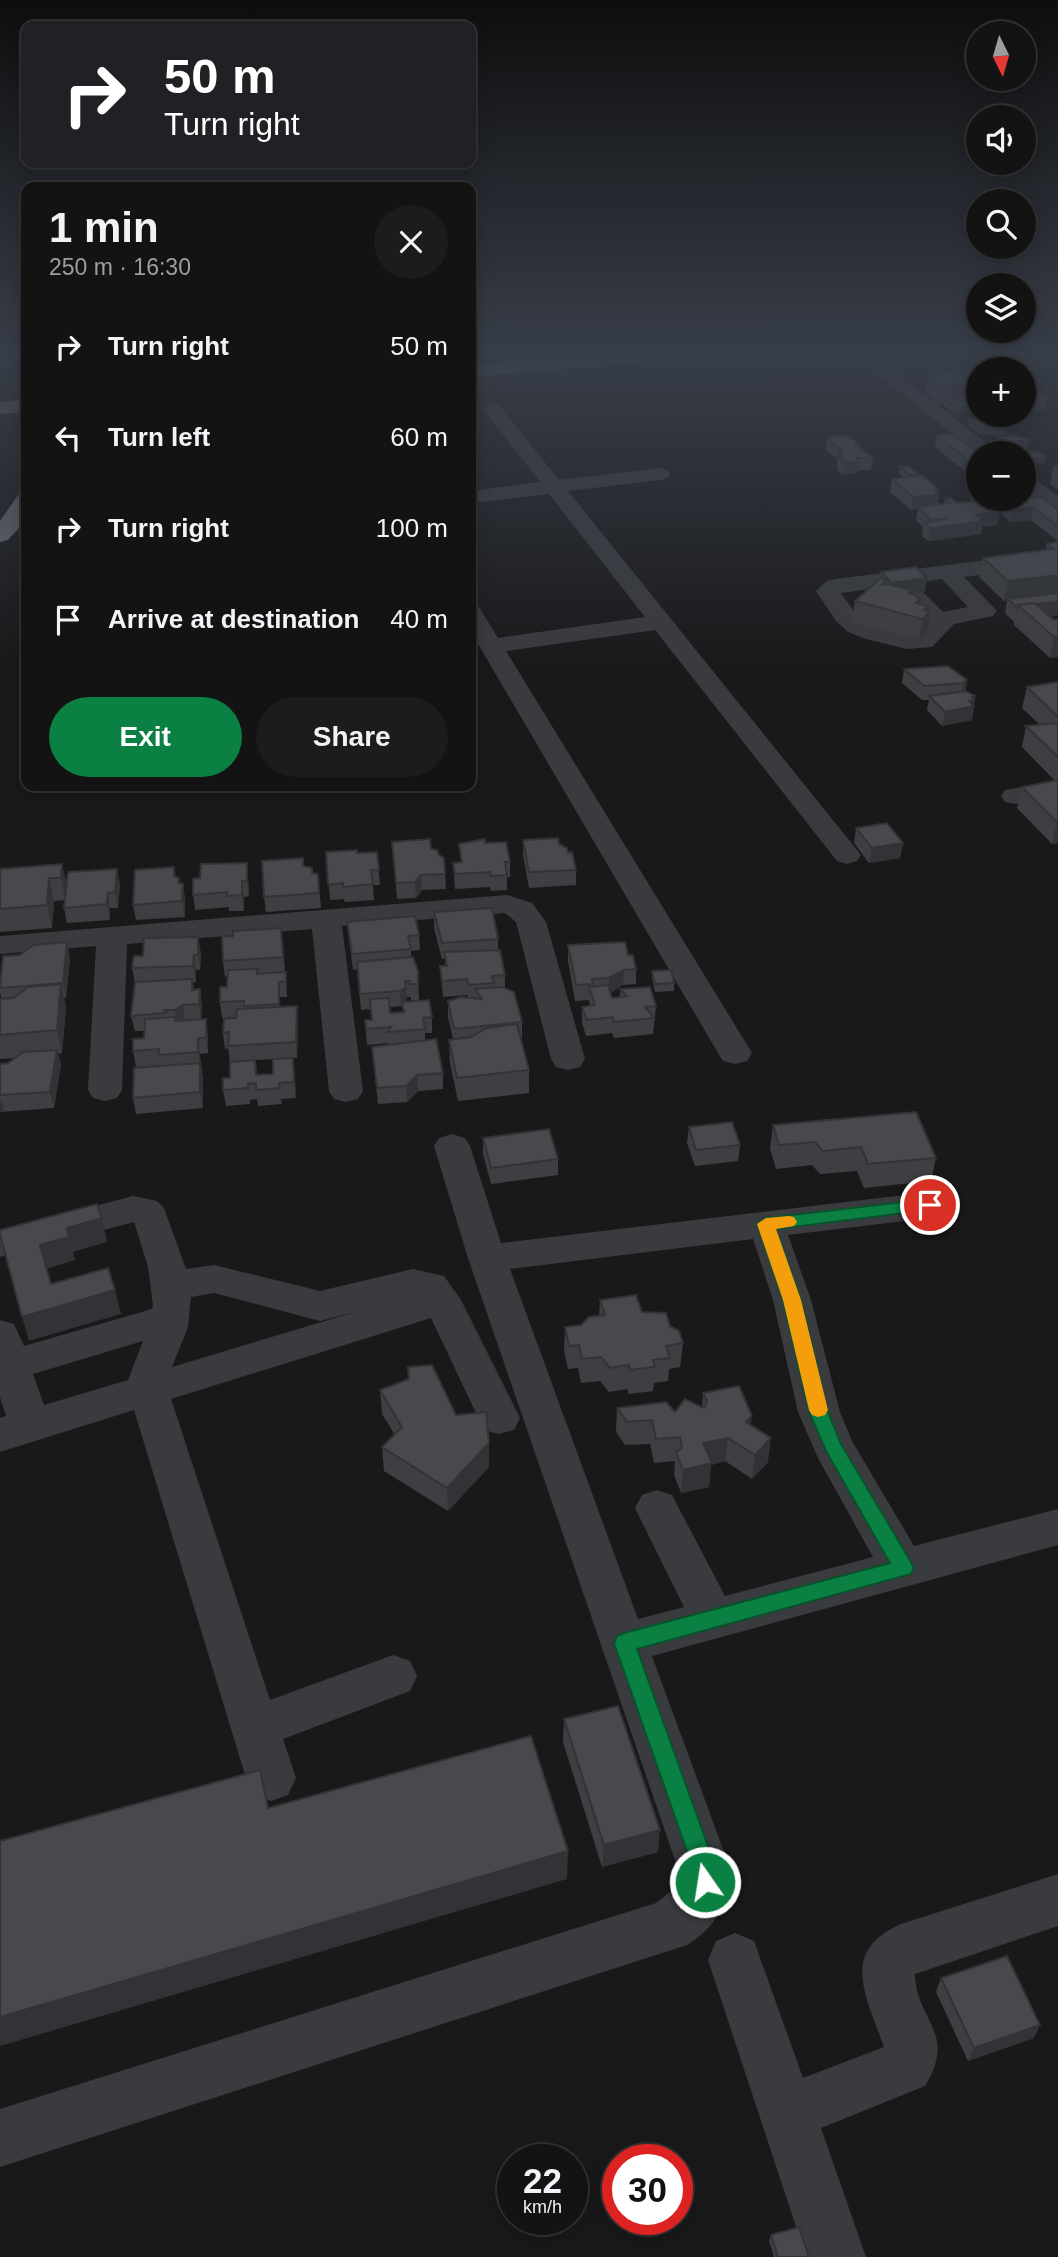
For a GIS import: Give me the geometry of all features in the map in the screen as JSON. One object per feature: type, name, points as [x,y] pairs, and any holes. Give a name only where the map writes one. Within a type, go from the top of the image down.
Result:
[{"type":"highway","points":[[0,535],[21,509]]},
{"type":"street","points":[[530,457],[847,855]]},
{"type":"street","points":[[476,496],[660,474]]},
{"type":"street","points":[[1036,489],[1058,506]]},
{"type":"street","points":[[914,596],[942,626],[923,642],[911,642],[858,628],[848,620],[828,591],[835,586],[1058,558]]},
{"type":"street","points":[[939,620],[985,611],[947,572]]},
{"type":"street","points":[[476,621],[735,1054]]},
{"type":"street","points":[[490,646],[659,622]]},
{"type":"street","points":[[1016,796],[1058,788]]},
{"type":"street","points":[[0,945],[490,904],[520,907],[528,914],[531,922],[568,1059]]},
{"type":"street","points":[[326,918],[346,1091]]},
{"type":"street","points":[[105,1090],[111,936]]},
{"type":"street","points":[[0,2138],[668,1926],[691,1913],[701,1899],[705,1882],[701,1860],[487,1258],[452,1146]]},
{"type":"street","points":[[487,1258],[930,1205]]},
{"type":"street","points":[[0,1244],[127,1210],[144,1210],[151,1217],[170,1302],[149,1375],[148,1390],[271,1778]]},
{"type":"street","points":[[766,1224],[790,1292],[823,1423],[838,1456],[904,1568]]},
{"type":"street","points":[[442,1300],[15,1431],[5,1351],[170,1302],[197,1279],[222,1280],[320,1306],[420,1283],[430,1286],[442,1300],[499,1418]]},
{"type":"street","points":[[657,1508],[713,1619]]},
{"type":"street","points":[[624,1643],[1058,1527]]},
{"type":"street","points":[[254,1728],[393,1676]]},
{"type":"street","points":[[788,2113],[905,2066],[911,2058],[912,2048],[888,1981],[887,1970],[894,1956],[901,1951],[1058,1900]]},
{"type":"street","points":[[735,1960],[836,2257]]},
{"type":"building","points":[[838,457],[873,458],[856,458],[860,461],[845,463]]},
{"type":"building","points":[[908,466],[918,474],[910,475],[900,467]]},
{"type":"building","points":[[922,475],[938,489],[935,490],[939,494],[913,497],[892,479]]},
{"type":"building","points":[[1042,497],[1058,510],[1058,527],[1036,509],[1036,498]]},
{"type":"building","points":[[945,498],[957,503],[966,502],[966,511],[1000,512],[976,515],[983,521],[931,528],[924,523],[949,518],[931,520],[918,507],[950,503]]},
{"type":"building","points":[[1058,542],[1058,575],[1008,581],[983,558],[1054,549],[1047,544]]},
{"type":"building","points":[[916,567],[927,578],[892,583],[881,572]]},
{"type":"building","points":[[881,578],[887,580],[881,585],[911,590],[908,593],[919,600],[916,603],[928,606],[924,610],[930,612],[922,619],[855,601]]},
{"type":"building","points":[[1058,593],[1058,602],[1018,605],[1017,608],[1008,599]]},
{"type":"building","points":[[1034,603],[1054,620],[1058,619],[1058,637],[1054,637],[1018,605]]},
{"type":"building","points":[[948,666],[967,680],[963,683],[924,686],[904,669]]},
{"type":"building","points":[[1058,682],[1058,717],[1027,687]]},
{"type":"building","points":[[966,691],[975,696],[972,697],[974,700],[969,701],[974,706],[945,712],[929,696]]},
{"type":"building","points":[[1058,723],[1058,757],[1026,726]]},
{"type":"building","points":[[1058,780],[1058,822],[1057,822],[1022,787]]},
{"type":"building","points":[[887,823],[903,843],[872,848],[856,828]]},
{"type":"building","points":[[558,838],[559,844],[567,848],[568,853],[572,852],[576,870],[529,872],[523,840]]},
{"type":"building","points":[[430,839],[431,849],[437,850],[444,858],[445,874],[421,875],[415,882],[396,883],[392,842]]},
{"type":"building","points":[[485,839],[485,843],[506,842],[510,862],[505,862],[507,875],[491,876],[490,872],[455,874],[453,863],[462,862],[459,844]]},
{"type":"building","points":[[357,850],[357,853],[377,852],[379,870],[371,870],[373,884],[343,887],[343,883],[328,885],[326,852]]},
{"type":"building","points":[[303,858],[303,866],[312,868],[312,873],[318,874],[319,893],[264,897],[262,861]]},
{"type":"building","points":[[247,863],[247,881],[242,881],[242,895],[227,896],[227,892],[193,895],[193,879],[200,878],[201,864]]},
{"type":"building","points":[[62,864],[61,878],[49,878],[47,905],[0,909],[0,869]]},
{"type":"building","points":[[174,867],[174,876],[179,878],[178,883],[183,884],[182,901],[133,905],[135,870]]},
{"type":"building","points":[[117,869],[115,892],[108,893],[107,904],[64,908],[68,872]]},
{"type":"building","points":[[492,908],[498,939],[442,943],[434,912]]},
{"type":"building","points":[[415,916],[419,935],[408,936],[411,949],[352,954],[347,922]]},
{"type":"building","points":[[281,928],[283,957],[223,961],[222,937],[233,936],[233,931]]},
{"type":"building","points":[[198,937],[198,954],[194,955],[193,966],[132,968],[134,956],[143,956],[144,938]]},
{"type":"building","points":[[67,942],[63,983],[0,988],[3,956],[20,955],[33,945]]},
{"type":"building","points":[[625,942],[628,955],[633,955],[636,969],[624,970],[609,978],[592,979],[593,984],[576,985],[568,945]]},
{"type":"building","points":[[500,950],[505,975],[492,976],[494,983],[468,985],[467,979],[442,981],[440,966],[447,966],[444,952]]},
{"type":"building","points":[[413,957],[418,971],[418,984],[405,981],[406,988],[400,991],[360,994],[357,962]]},
{"type":"building","points":[[258,969],[257,974],[286,972],[286,981],[279,982],[279,1004],[244,1006],[244,1001],[220,1002],[220,987],[227,987],[228,970]]},
{"type":"building","points":[[671,970],[674,983],[655,984],[652,971]]},
{"type":"building","points":[[192,979],[192,990],[200,989],[199,1004],[164,1010],[166,1013],[131,1016],[135,982]]},
{"type":"building","points":[[61,984],[57,1030],[0,1035],[0,999],[14,998],[28,987]]},
{"type":"building","points":[[608,985],[612,998],[627,996],[620,989],[650,987],[656,1006],[645,1007],[654,1018],[614,1022],[613,1017],[587,1020],[582,1007],[595,1005],[589,987]]},
{"type":"building","points":[[502,987],[514,992],[522,1022],[454,1029],[448,1001],[461,997],[482,999],[475,989]]},
{"type":"building","points":[[389,998],[390,1013],[404,1012],[402,1002],[429,1000],[432,1017],[423,1018],[425,1029],[388,1032],[391,1027],[366,1029],[365,1020],[372,1020],[370,999]]},
{"type":"building","points":[[297,1006],[296,1042],[228,1046],[229,1032],[223,1033],[224,1019],[236,1018],[237,1009]]},
{"type":"building","points":[[175,1017],[175,1021],[206,1019],[206,1038],[198,1038],[198,1052],[159,1055],[159,1049],[133,1051],[133,1039],[144,1038],[145,1019]]},
{"type":"building","points":[[517,1024],[529,1070],[457,1078],[449,1040],[471,1037],[487,1028]]},
{"type":"building","points":[[436,1039],[443,1073],[417,1075],[406,1086],[377,1088],[372,1047]]},
{"type":"building","points":[[57,1050],[50,1092],[0,1095],[0,1063],[8,1063],[23,1052]]},
{"type":"building","points":[[293,1058],[294,1082],[279,1083],[280,1088],[256,1090],[256,1083],[248,1084],[248,1088],[223,1090],[223,1078],[230,1078],[230,1062],[255,1060],[256,1075],[273,1074],[273,1059]]},
{"type":"building","points":[[200,1063],[200,1092],[133,1098],[134,1068]]},
{"type":"building","points":[[916,1112],[936,1158],[868,1164],[861,1147],[823,1151],[815,1142],[779,1145],[773,1125]]},
{"type":"building","points":[[732,1122],[740,1145],[696,1150],[689,1127]]},
{"type":"building","points":[[549,1129],[558,1159],[491,1168],[483,1138]]},
{"type":"building","points":[[97,1204],[102,1218],[67,1228],[69,1237],[40,1245],[51,1284],[108,1268],[115,1290],[22,1317],[0,1230]]},
{"type":"building","points":[[636,1295],[642,1312],[666,1313],[670,1326],[679,1331],[683,1343],[666,1346],[670,1358],[653,1360],[655,1367],[630,1370],[629,1365],[610,1368],[601,1357],[582,1359],[579,1345],[569,1346],[565,1327],[581,1325],[589,1317],[605,1315],[600,1300]]},
{"type":"building","points":[[432,1365],[456,1415],[486,1412],[489,1443],[447,1488],[382,1447],[402,1427],[380,1390],[409,1379],[408,1367]]},
{"type":"building","points":[[739,1386],[752,1416],[746,1422],[771,1438],[755,1455],[728,1438],[703,1443],[712,1463],[683,1470],[676,1452],[682,1448],[680,1437],[656,1439],[652,1420],[627,1422],[617,1408],[666,1402],[675,1412],[685,1399],[704,1408],[707,1401],[703,1393]]},
{"type":"building","points":[[618,1706],[660,1830],[604,1845],[564,1719]]},
{"type":"building","points":[[531,1736],[568,1851],[0,2017],[0,1841],[260,1770],[268,1808]]},
{"type":"building","points":[[1007,1956],[1040,2025],[974,2048],[941,1978]]},
{"type":"building","points":[[799,2227],[809,2257],[778,2257],[771,2235]]},
{"type":"slow traffic","points":[[789,1222],[766,1224],[792,1300],[818,1410]]},
{"type":"route","points":[[705,1882],[701,1860],[624,1643],[904,1568],[832,1446],[819,1412],[792,1300],[766,1224],[930,1205]]}]
